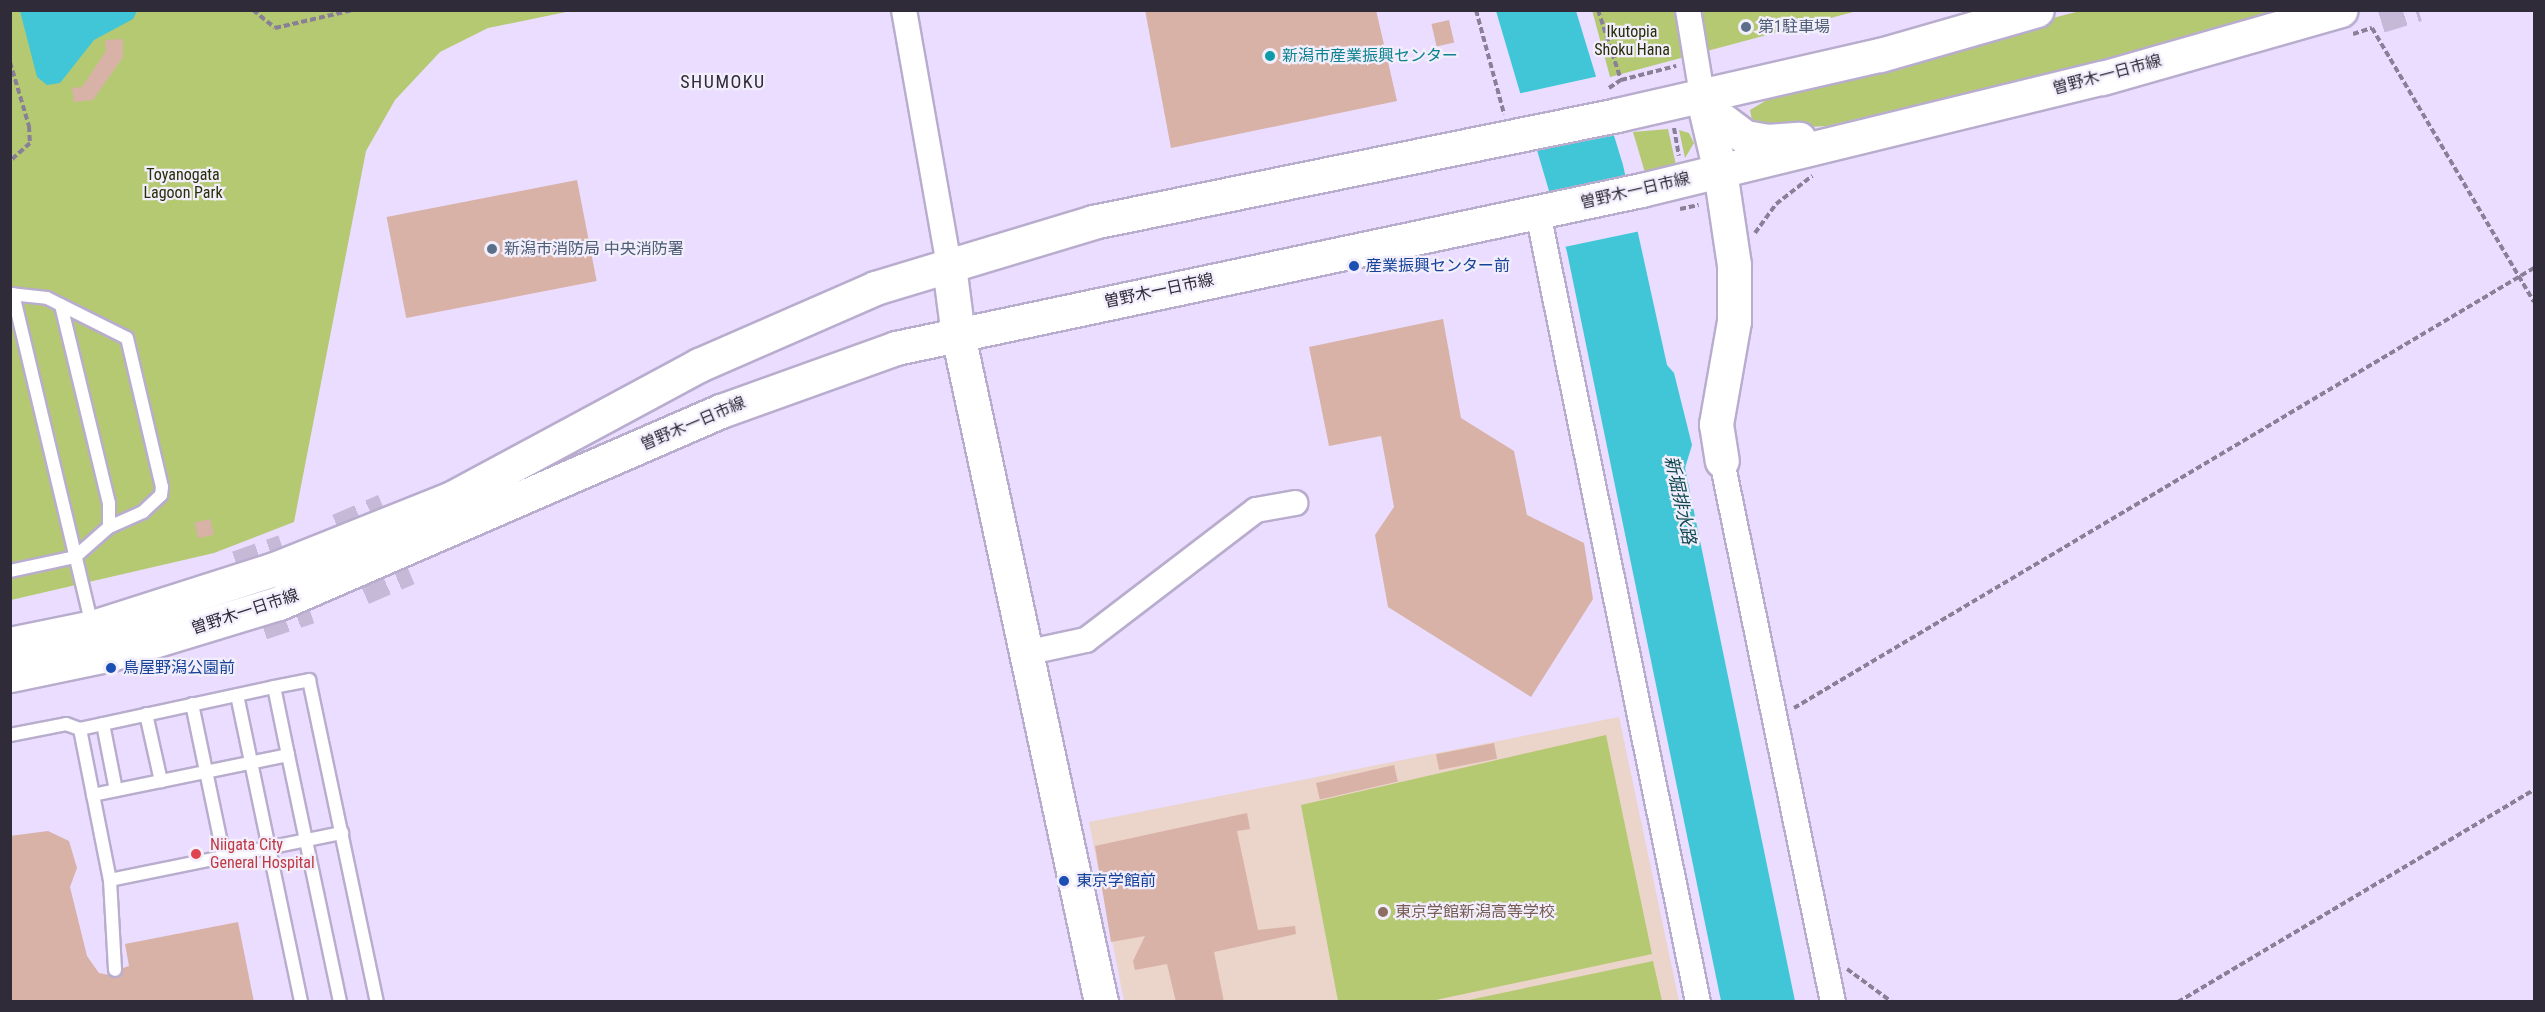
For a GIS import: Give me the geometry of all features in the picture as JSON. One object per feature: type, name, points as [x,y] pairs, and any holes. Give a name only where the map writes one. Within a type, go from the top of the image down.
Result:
[{"type":"main road","name":"曽野木一日市線","points":[[10,675],[111,654],[279,603],[722,411],[896,348],[1541,213],[1663,179],[1714,135],[1793,75],[2037,10]]},
{"type":"main road","name":"曽野木一日市線","points":[[10,644],[93,627],[272,570],[452,498],[699,365],[875,288],[1093,222],[1524,135],[1615,110],[1714,135],[1895,129],[2102,78],[2341,10]]},
{"type":"main road","points":[[1714,135],[1733,244],[1735,301],[1718,398],[1716,424],[1722,461]]},
{"type":"main road","points":[[950,266],[958,335],[1101,1002]]},
{"type":"street","points":[[904,10],[950,266]]},
{"type":"street","points":[[1688,10],[1714,135]]},
{"type":"street","points":[[1541,213],[1698,1002]]},
{"type":"street","points":[[1722,461],[1833,1002]]},
{"type":"street","points":[[1025,653],[1086,640],[1256,510],[1294,503]]},
{"type":"lane","points":[[10,571],[75,557],[109,527],[143,512],[160,495],[161,478],[127,338],[47,298],[12,294],[75,557],[93,627]]},
{"type":"lane","points":[[62,305],[109,503],[109,527]]},
{"type":"lane","points":[[10,735],[66,724],[80,729],[309,680],[377,1002]]},
{"type":"lane","points":[[274,687],[340,1002]]},
{"type":"lane","points":[[237,695],[301,1002]]},
{"type":"lane","points":[[192,705],[224,857]]},
{"type":"lane","points":[[146,714],[160,781]]},
{"type":"lane","points":[[103,724],[116,790]]},
{"type":"lane","points":[[80,729],[110,880],[115,970]]},
{"type":"lane","points":[[93,795],[288,755]]},
{"type":"lane","points":[[110,880],[342,833]]},
{"type":"path","points":[[253,10],[275,28],[353,10]]},
{"type":"path","points":[[1476,10],[1524,135]]},
{"type":"path","points":[[1598,10],[1621,80],[1615,110]]},
{"type":"path","points":[[2372,28],[2535,302]]},
{"type":"path","points":[[10,62],[29,126],[30,143],[10,161]]},
{"type":"path","points":[[1621,80],[1680,66]]},
{"type":"path","points":[[1663,179],[1674,127]]},
{"type":"path","points":[[1775,719],[2535,267]]},
{"type":"path","points":[[2178,1002],[2535,790]]},
{"type":"path","points":[[1826,967],[1844,968],[1892,1002]]},
{"type":"shaded area","name":"東京学館新潟高等学校","points":[[1619,717],[1679,1001],[1124,1001],[1089,822]]},
{"type":"green space","name":"Ikutopia Shoku Hana","points":[[1592,10],[1857,11],[1610,77]]},
{"type":"green space","name":"Toyanogata Lagoon Park","points":[[11,11],[571,11],[488,28],[440,52],[395,100],[366,151],[294,522],[214,553],[11,600]]},
{"type":"green space","points":[[2080,11],[2308,11],[1827,126],[1754,130],[1750,110],[1792,85]]},
{"type":"green space","points":[[1668,129],[1676,165],[1646,176],[1633,132]]},
{"type":"green space","points":[[1679,130],[1689,133],[1694,143],[1685,158]]},
{"type":"green space","points":[[1606,735],[1652,954],[1431,1001],[1338,1001],[1301,805]]},
{"type":"green space","points":[[1653,961],[1662,1001],[1464,1001]]},
{"type":"water","points":[[20,10],[137,11],[133,19],[94,40],[60,83],[47,85],[37,77]]},
{"type":"water","name":"新堀排水路","points":[[1496,11],[1576,11],[1623,165],[1667,365],[1674,373],[1692,445],[1685,468],[1795,1001],[1721,1001],[1567,252]]},
{"type":"pier","points":[[1599,76],[1617,135],[1534,151],[1517,94]]},
{"type":"pier","points":[[1630,181],[1641,231],[1558,248],[1548,198]]},
{"type":"building","name":"新潟市産業振興センター","points":[[1145,10],[1376,10],[1397,101],[1171,148]]},
{"type":"building","points":[[1449,20],[1454,42],[1437,46],[1431,24]]},
{"type":"building","points":[[123,39],[123,57],[93,100],[74,102],[72,88],[82,87],[106,51],[105,40]]},
{"type":"building","name":"新潟市消防局 中央消防署","points":[[577,180],[597,281],[406,318],[387,217]]},
{"type":"building","points":[[1443,319],[1461,418],[1514,451],[1527,515],[1584,543],[1593,599],[1531,697],[1388,607],[1375,535],[1394,507],[1381,436],[1329,446],[1309,347]]},
{"type":"building","points":[[210,519],[214,535],[198,538],[194,523]]},
{"type":"building","points":[[1494,743],[1497,759],[1439,770],[1436,754]]},
{"type":"building","points":[[1394,765],[1398,782],[1320,800],[1316,783]]},
{"type":"building","points":[[1247,813],[1250,829],[1237,831],[1258,930],[1295,926],[1296,934],[1214,952],[1224,1002],[1176,1002],[1167,964],[1135,970],[1133,961],[1145,936],[1111,942],[1095,846]]},
{"type":"building","points":[[48,831],[69,841],[77,868],[70,887],[87,956],[99,973],[120,977],[123,968],[129,966],[125,944],[238,922],[254,1002],[10,1002],[10,836]]},
{"type":"tunnel","points":[[2381,21],[2418,10]]},
{"type":"tunnel","points":[[337,526],[383,506]]},
{"type":"tunnel","points":[[236,563],[282,547]]},
{"type":"tunnel","points":[[364,593],[410,573]]},
{"type":"tunnel","points":[[263,628],[310,612]]},
{"type":"place","name":"第1駐車場","points":[[1746,27]]},
{"type":"place","name":"新潟市産業振興センター","points":[[1270,56]]},
{"type":"place","name":"新潟市消防局 中央消防署","points":[[492,249]]},
{"type":"place","name":"産業振興センター前","points":[[1354,266]]},
{"type":"place","name":"鳥屋野潟公園前","points":[[111,668]]},
{"type":"place","name":"Niigata City General Hospital","points":[[196,854]]},
{"type":"place","name":"東京学館前","points":[[1064,881]]},
{"type":"place","name":"東京学館新潟高等学校","points":[[1383,912]]},
{"type":"district","name":"SHUMOKU","points":[[723,82]]}]
